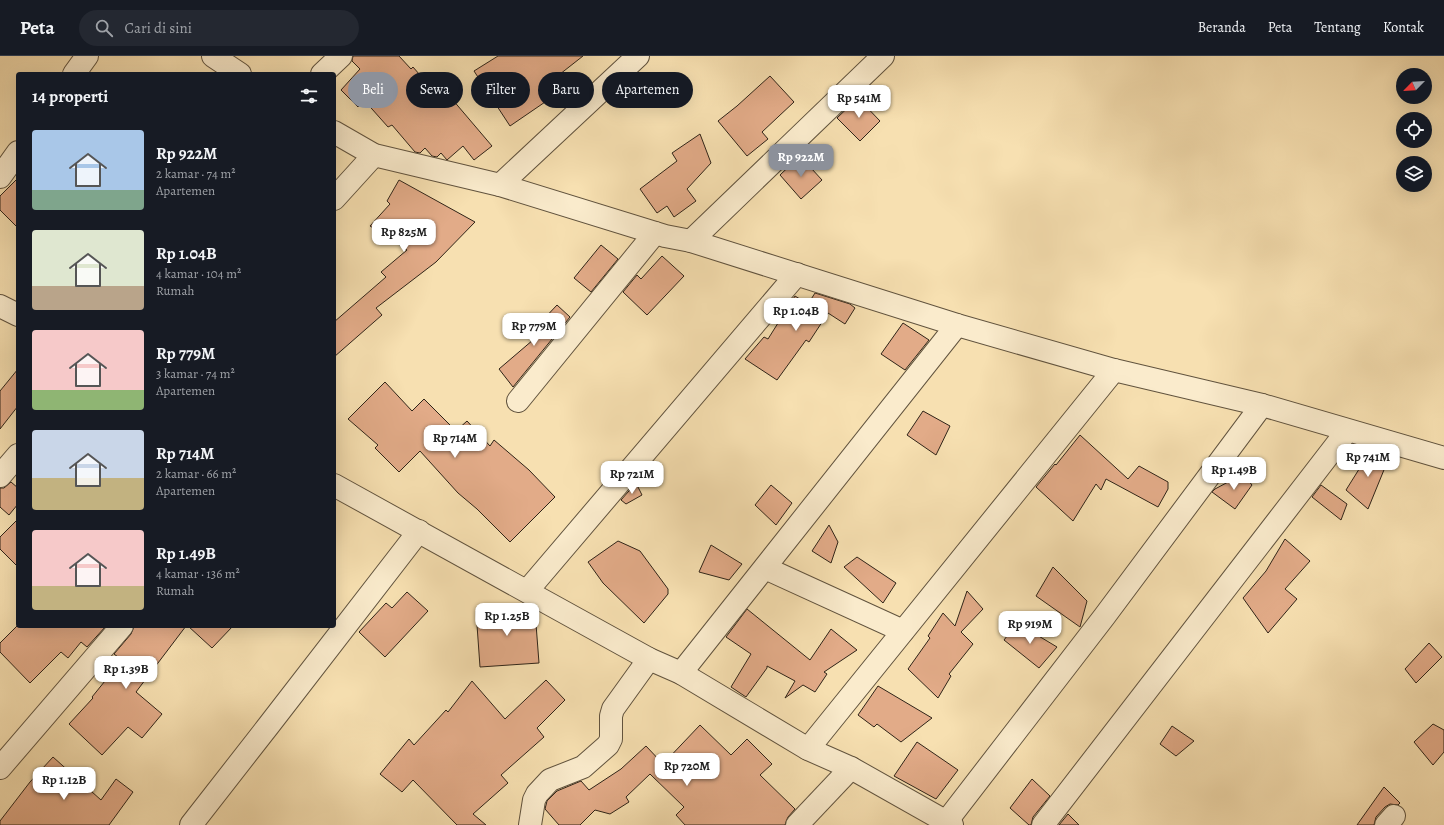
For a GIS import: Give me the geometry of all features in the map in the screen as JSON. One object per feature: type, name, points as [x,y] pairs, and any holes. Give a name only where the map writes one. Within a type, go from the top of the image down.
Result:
[{"type":"street","points":[[75,72],[87,56]]},
{"type":"street","points":[[213,56],[237,72]]},
{"type":"street","points":[[324,72],[341,56]]},
{"type":"street","points":[[500,185],[638,56]]},
{"type":"street","points":[[691,241],[883,56]]},
{"type":"street","points":[[336,133],[374,155],[500,185],[656,233],[691,241],[957,325],[1114,370],[1262,405],[1444,458]]},
{"type":"street","points":[[0,177],[16,155]]},
{"type":"street","points":[[336,197],[374,155]]},
{"type":"street","points":[[518,401],[656,233]]},
{"type":"street","points":[[527,591],[797,274]]},
{"type":"street","points":[[0,306],[16,314]]},
{"type":"street","points":[[682,673],[957,325]]},
{"type":"street","points":[[808,749],[1114,370]]},
{"type":"street","points":[[336,486],[649,659],[682,673],[808,749],[851,768],[949,823],[1262,405]]},
{"type":"street","points":[[1043,825],[1347,431]]},
{"type":"street","points":[[191,825],[419,531]]},
{"type":"street","points":[[765,568],[903,631]]},
{"type":"street","points":[[0,768],[120,628]]},
{"type":"street","points":[[530,825],[534,800],[537,794],[550,780],[583,767],[608,745],[611,739],[613,709],[649,659]]},
{"type":"street","points":[[797,825],[851,768]]},
{"type":"building","points":[[353,56],[399,56],[411,69],[413,67],[417,72],[406,72],[406,108],[460,108],[492,146],[474,160],[463,146],[447,160],[441,153],[437,157],[432,156],[425,148],[420,153],[415,152],[392,125],[388,127],[371,108],[398,108],[398,72],[357,72],[360,69],[352,61]]},
{"type":"building","points":[[498,56],[583,56],[563,72],[538,72],[538,107],[510,126],[498,108],[530,108],[530,72],[474,71]]},
{"type":"building","points":[[770,76],[794,102],[762,132],[768,139],[747,156],[718,121]]},
{"type":"building","points":[[348,82],[348,97],[341,90]]},
{"type":"building","points":[[858,98],[880,121],[860,141],[837,118]]},
{"type":"building","points":[[700,134],[711,163],[687,189],[696,201],[674,217],[667,206],[657,213],[640,189],[677,161],[672,153]]},
{"type":"building","points":[[800,156],[822,180],[801,199],[780,175]]},
{"type":"building","points":[[16,180],[16,226],[0,210],[0,196]]},
{"type":"building","points":[[399,180],[475,222],[436,262],[376,308],[382,315],[336,355],[336,320],[386,277],[381,272],[407,250],[370,226],[390,204],[387,201]]},
{"type":"building","points":[[601,245],[618,259],[591,292],[574,278]]},
{"type":"building","points":[[662,256],[684,276],[647,315],[623,292],[637,275],[641,279]]},
{"type":"building","points":[[815,293],[850,304],[855,308],[845,324],[828,313],[809,342],[806,340],[777,380],[745,359],[764,337],[768,339],[795,296],[808,304]]},
{"type":"building","points":[[557,305],[570,317],[513,387],[499,369],[547,328],[541,322]]},
{"type":"building","points":[[903,323],[929,340],[905,370],[881,354]]},
{"type":"building","points":[[16,371],[16,409],[0,429],[0,391]]},
{"type":"building","points":[[385,382],[412,411],[424,399],[456,431],[467,421],[490,446],[494,440],[529,470],[555,497],[510,542],[477,509],[458,493],[420,451],[399,472],[375,448],[378,445],[348,419]]},
{"type":"building","points":[[923,411],[950,426],[936,455],[907,435]]},
{"type":"building","points":[[1080,435],[1128,479],[1139,466],[1168,482],[1168,489],[1158,507],[1106,479],[1101,490],[1096,484],[1073,521],[1036,487]]},
{"type":"building","points":[[1371,450],[1377,451],[1388,460],[1368,509],[1346,490]]},
{"type":"building","points":[[1243,474],[1252,485],[1235,509],[1212,492]]},
{"type":"building","points":[[11,482],[16,486],[16,506],[9,515],[0,507],[0,488],[4,488]]},
{"type":"building","points":[[636,483],[642,495],[626,504],[621,500]]},
{"type":"building","points":[[771,485],[792,503],[776,525],[755,505]]},
{"type":"building","points":[[1321,485],[1347,504],[1341,520],[1312,497]]},
{"type":"building","points":[[16,521],[16,565],[0,549],[0,537]]},
{"type":"building","points":[[829,525],[838,542],[831,563],[812,551]]},
{"type":"building","points":[[1285,539],[1310,561],[1285,589],[1297,599],[1268,633],[1243,598],[1266,571]]},
{"type":"building","points":[[618,541],[640,551],[668,589],[668,594],[644,623],[603,583],[588,562]]},
{"type":"building","points":[[711,545],[742,564],[729,580],[699,572]]},
{"type":"building","points":[[857,557],[896,583],[883,603],[844,567]]},
{"type":"building","points":[[1053,567],[1087,601],[1080,627],[1036,596]]},
{"type":"building","points":[[967,591],[983,609],[961,632],[973,644],[949,674],[951,676],[938,698],[908,669],[930,638],[928,636],[943,613],[955,626]]},
{"type":"building","points":[[407,592],[428,611],[385,657],[359,632],[386,603],[392,608]]},
{"type":"building","points":[[530,607],[535,611],[539,663],[480,667],[476,611]]},
{"type":"building","points":[[747,609],[810,660],[831,629],[857,650],[824,672],[827,674],[815,692],[803,685],[785,698],[795,681],[767,666],[746,697],[731,687],[751,654],[726,637]]},
{"type":"building","points":[[1017,623],[1057,647],[1039,668],[1004,640]]},
{"type":"building","points":[[16,627],[104,628],[87,647],[81,642],[68,658],[61,652],[30,683],[0,652],[0,643]]},
{"type":"building","points":[[133,628],[184,628],[136,692],[162,714],[142,738],[128,727],[102,755],[69,724],[93,698],[92,697],[122,660],[114,654],[131,634]]},
{"type":"building","points":[[190,628],[231,628],[212,648]]},
{"type":"building","points":[[1429,643],[1442,657],[1416,683],[1405,669]]},
{"type":"building","points":[[546,680],[565,700],[537,728],[544,737],[501,775],[508,783],[473,814],[486,825],[457,825],[413,780],[402,792],[380,774],[409,739],[414,745],[446,710],[448,712],[472,681],[505,719]]},
{"type":"building","points":[[878,686],[932,718],[901,742],[877,724],[874,727],[858,715]]},
{"type":"building","points":[[1433,724],[1444,730],[1444,752],[1433,765],[1414,742]]},
{"type":"building","points":[[700,725],[731,755],[747,739],[772,764],[760,775],[795,809],[788,817],[785,825],[685,825],[676,815],[684,807],[650,774],[626,797],[629,802],[610,814],[595,810],[580,825],[559,825],[545,809],[547,801],[557,791],[581,781],[589,790],[621,769],[646,746],[663,764]]},
{"type":"building","points":[[1172,726],[1194,741],[1176,756],[1160,744]]},
{"type":"building","points":[[917,742],[958,770],[936,799],[894,776]]},
{"type":"building","points":[[53,757],[101,800],[116,779],[133,792],[109,825],[0,825],[0,821],[30,782]]},
{"type":"building","points":[[1032,779],[1050,796],[1033,817],[1031,825],[1029,825],[1010,808]]},
{"type":"building","points":[[1384,787],[1400,803],[1398,805],[1390,804],[1385,807],[1376,817],[1374,825],[1357,825]]},
{"type":"building","points":[[1068,814],[1079,825],[1059,825]]}]
